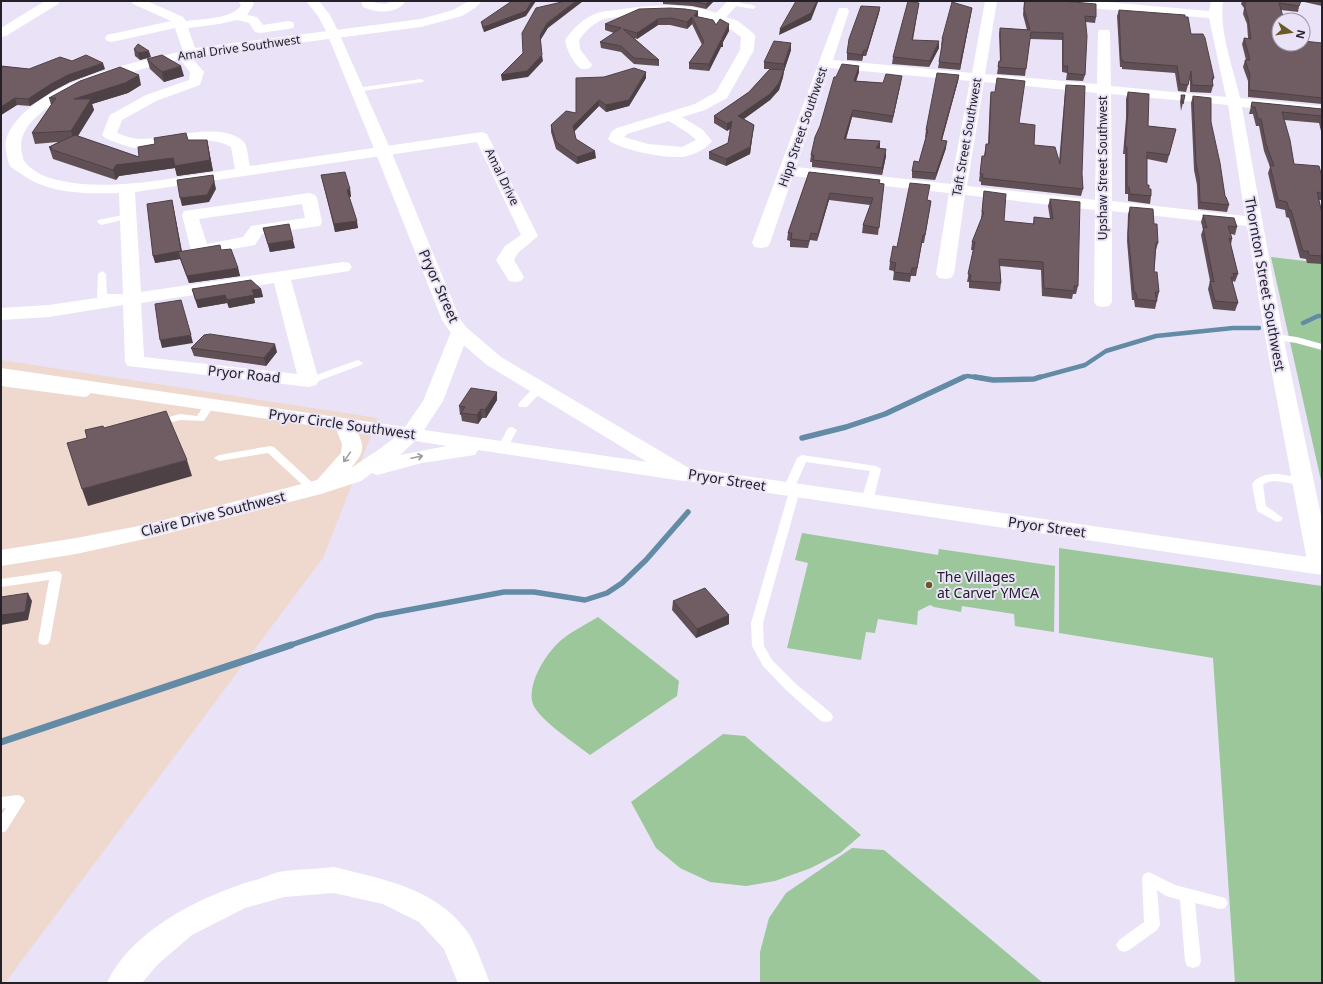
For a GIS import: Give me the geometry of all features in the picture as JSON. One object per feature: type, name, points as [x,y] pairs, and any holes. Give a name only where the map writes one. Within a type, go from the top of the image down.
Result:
[{"type":"street","points":[[1,33],[54,1]]},
{"type":"street","points":[[137,1],[179,20],[186,54],[196,72],[195,82],[151,98],[115,118],[108,135],[140,144],[214,135],[231,140],[238,145],[251,189],[251,214],[257,230]]},
{"type":"street","points":[[112,38],[181,24],[212,21],[237,16],[244,12],[248,7],[248,4],[244,1]]},
{"type":"street","name":"Pryor Street","points":[[312,1],[324,15],[333,34],[383,152],[451,320],[460,332],[494,361],[683,474],[1321,566]]},
{"type":"street","points":[[367,1],[367,4],[370,6],[384,8],[394,6],[400,1]]},
{"type":"street","name":"Amal Drive Southwest","points":[[383,152],[251,189],[98,189],[62,186],[33,176],[17,164],[13,147],[17,133],[29,116],[38,109],[72,88],[117,71],[186,54],[224,48],[421,23],[445,17],[463,10],[476,1]]},
{"type":"street","name":"Taft Street Southwest","points":[[945,274],[991,1]]},
{"type":"street","points":[[1053,1],[1215,15]]},
{"type":"street","name":"Thornton Street Southwest","points":[[1217,1],[1215,15],[1217,30],[1234,101],[1274,337],[1321,566]]},
{"type":"street","points":[[718,18],[734,3]]},
{"type":"street","points":[[585,65],[573,49],[572,40],[581,28],[600,16],[636,10],[670,10],[709,14],[733,24],[748,36],[747,50],[722,95],[700,107],[622,131],[617,134],[616,139],[621,143],[631,146],[683,152],[700,146],[704,141],[697,132],[678,122],[672,116]]},
{"type":"street","name":"Hipp Street Southwest","points":[[761,243],[788,171],[843,11]]},
{"type":"street","points":[[237,16],[253,20],[260,29],[303,23]]},
{"type":"street","name":"Upshaw Street Southwest","points":[[1103,302],[1104,33]]},
{"type":"street","points":[[119,57],[136,66]]},
{"type":"street","points":[[825,63],[1322,110]]},
{"type":"street","points":[[168,126],[206,122],[214,135]]},
{"type":"street","points":[[123,140],[146,129]]},
{"type":"street","points":[[1,134],[17,133]]},
{"type":"street","name":"Amal Drive","points":[[383,152],[482,137],[530,236],[511,250],[505,260],[515,277]]},
{"type":"street","points":[[788,171],[1254,222]]},
{"type":"street","name":"Pryor Road","points":[[127,188],[135,362],[309,381]]},
{"type":"street","points":[[251,189],[309,198],[314,222],[257,230],[248,241],[200,250],[190,215],[251,189]]},
{"type":"street","points":[[1,314],[50,311],[132,296],[343,267]]},
{"type":"street","points":[[281,276],[309,381]]},
{"type":"street","name":"Claire Drive Southwest","points":[[1,558],[76,546],[149,531],[319,487],[353,476],[389,453],[411,434],[433,401],[460,332]]},
{"type":"street","name":"Pryor Circle Southwest","points":[[1,374],[411,434],[508,439],[683,474]]},
{"type":"street","points":[[319,487],[351,454],[353,444],[344,425]]},
{"type":"street","points":[[353,476],[401,460],[508,439]]},
{"type":"street","points":[[123,983],[147,954],[181,926],[237,898],[284,884],[334,880],[389,893],[430,912],[456,940],[474,983]]},
{"type":"lane","points":[[734,3],[754,7]]},
{"type":"lane","points":[[356,90],[421,81]]},
{"type":"lane","points":[[101,222],[128,216]]},
{"type":"lane","points":[[102,274],[102,297],[132,296]]},
{"type":"lane","points":[[1274,337],[1297,340],[1322,347]]},
{"type":"lane","points":[[309,381],[358,363]]},
{"type":"lane","points":[[1,383],[84,394],[91,387]]},
{"type":"lane","points":[[523,405],[539,388]]},
{"type":"lane","points":[[173,419],[180,417],[200,419],[210,404]]},
{"type":"lane","points":[[219,458],[270,449],[319,487]]},
{"type":"lane","points":[[826,717],[792,688],[767,662],[758,646],[757,623],[792,490],[802,458],[876,469],[867,501]]},
{"type":"lane","points":[[1277,518],[1261,508],[1257,484],[1261,479],[1268,477],[1303,481]]},
{"type":"lane","points":[[1,583],[56,575],[44,641]]},
{"type":"lane","points":[[1,803],[18,801],[1,826]]},
{"type":"lane","points":[[1124,944],[1152,925],[1149,878],[1171,891],[1220,903]]},
{"type":"lane","points":[[1187,895],[1193,961]]},
{"type":"shaded area","points":[[1,360],[378,418],[323,558],[5,983],[1,983]]},
{"type":"green space","points":[[1271,257],[1322,263],[1322,485]]},
{"type":"green space","name":"The Villages at Carver YMCA","points":[[802,533],[938,555],[939,549],[1055,566],[1054,632],[1015,626],[1014,614],[962,606],[961,612],[930,605],[918,611],[917,625],[878,619],[875,633],[866,632],[861,660],[787,648],[808,563],[795,560]]},
{"type":"green space","points":[[1059,548],[1322,586],[1322,983],[1235,983],[1213,658],[1059,633]]},
{"type":"green space","points":[[598,617],[679,681],[677,696],[590,755],[542,717],[533,704],[532,696],[536,677],[545,658],[551,650],[568,635]]},
{"type":"green space","points":[[723,734],[745,736],[861,835],[840,853],[811,868],[775,881],[746,886],[710,882],[680,868],[656,848],[631,802]]},
{"type":"green space","points":[[852,848],[884,850],[1043,983],[760,983],[760,952],[769,918],[786,893]]},
{"type":"building","points":[[512,1],[532,1],[526,11],[484,27],[481,22]]},
{"type":"building","points":[[566,1],[576,1],[547,23],[540,35],[542,55],[527,71],[501,75],[523,53],[522,33],[536,8]]},
{"type":"building","points":[[691,1],[709,1],[706,4]]},
{"type":"building","points":[[796,1],[817,1],[811,13],[780,29]]},
{"type":"building","points":[[908,1],[919,3],[912,40],[939,41],[930,61],[893,57]]},
{"type":"building","points":[[1025,1],[1062,1],[1096,4],[1096,17],[1085,16],[1087,36],[1085,75],[1067,73],[1068,66],[1063,66],[1063,33],[1031,32],[1026,69],[998,67],[999,61],[1001,61],[1000,28],[1030,30],[1024,9]]},
{"type":"building","points":[[1245,1],[1301,1],[1299,6],[1279,3],[1282,12],[1271,12],[1271,52],[1311,52],[1311,42],[1322,43],[1322,98],[1249,90],[1250,75],[1245,60],[1250,60],[1244,38],[1251,39]]},
{"type":"building","points":[[952,2],[972,8],[960,64],[939,62],[942,39]]},
{"type":"building","points":[[861,6],[880,7],[867,50],[864,50],[862,55],[847,53],[849,39]]},
{"type":"building","points":[[670,8],[698,11],[694,16],[713,20],[716,25],[720,19],[729,24],[722,38],[723,40],[721,40],[709,64],[689,63],[704,42],[692,17],[687,22],[671,18],[658,19],[637,33],[623,29],[659,60],[634,58],[621,46],[600,42],[621,28],[605,24],[639,9]]},
{"type":"building","points":[[1119,10],[1185,15],[1185,17],[1188,17],[1191,34],[1203,34],[1205,38],[1214,78],[1212,78],[1213,86],[1192,85],[1191,71],[1188,85],[1180,84],[1177,66],[1123,62],[1123,60],[1121,60]]},
{"type":"building","points":[[774,41],[791,43],[784,64],[764,62]]},
{"type":"building","points":[[138,44],[149,51],[138,53],[134,49]]},
{"type":"building","points":[[86,55],[103,63],[68,75],[28,99],[15,98],[1,107],[1,66],[29,69],[60,57],[72,61]]},
{"type":"building","points":[[162,55],[181,66],[162,72],[147,59]]},
{"type":"building","points":[[842,64],[859,66],[854,81],[883,83],[886,74],[902,76],[893,116],[853,110],[844,139],[880,141],[876,148],[886,149],[882,168],[813,160],[814,155],[811,155],[815,137],[820,126],[834,77],[836,77]]},
{"type":"building","points":[[120,67],[139,75],[125,83],[74,99],[91,99],[71,131],[32,133],[56,98],[49,98],[80,81]]},
{"type":"building","points":[[634,68],[646,72],[629,100],[606,105],[599,100],[573,126],[576,139],[595,151],[577,157],[556,142],[551,125],[566,111],[576,113],[576,78],[604,77]]},
{"type":"building","points":[[770,69],[784,70],[779,83],[770,94],[738,116],[754,125],[750,147],[726,159],[709,152],[728,143],[732,121],[727,124],[714,116],[749,92]]},
{"type":"building","points":[[937,73],[959,75],[941,140],[947,141],[936,173],[912,171],[914,161],[919,162],[928,130],[926,130]]},
{"type":"building","points":[[997,78],[1025,81],[1019,123],[1035,125],[1034,145],[1055,147],[1060,164],[1066,85],[1085,86],[1082,174],[1083,189],[982,178],[983,174],[980,174],[982,156],[985,156],[986,144],[989,144],[991,92],[995,92]]},
{"type":"building","points":[[1128,92],[1149,94],[1148,126],[1176,129],[1169,155],[1147,152],[1147,185],[1149,185],[1149,189],[1151,189],[1151,196],[1130,194],[1129,187],[1127,187],[1127,147],[1125,147]]},
{"type":"building","points":[[1181,95],[1185,95],[1183,104]]},
{"type":"building","points":[[1193,96],[1211,98],[1211,122],[1220,163],[1225,196],[1229,205],[1200,202],[1199,178],[1196,163]]},
{"type":"building","points":[[1252,102],[1322,109],[1322,120],[1321,116],[1282,112],[1290,140],[1294,164],[1319,166],[1322,177],[1322,193],[1317,192],[1322,213],[1322,256],[1309,255],[1308,251],[1303,251],[1291,210],[1289,210],[1287,202],[1278,200],[1270,165],[1274,166],[1266,144],[1261,119],[1258,119],[1255,107],[1251,107]]},
{"type":"building","points":[[186,133],[188,140],[207,140],[210,160],[175,166],[173,158],[116,165],[113,170],[50,149],[52,148],[49,147],[75,135],[139,157],[138,147],[155,144],[154,138]]},
{"type":"building","points":[[345,172],[350,189],[347,190],[357,221],[334,224],[321,175]]},
{"type":"building","points":[[809,172],[880,180],[879,183],[884,184],[879,228],[863,225],[873,198],[830,193],[818,234],[811,233],[809,241],[791,239],[792,233],[788,233]]},
{"type":"building","points":[[213,175],[214,182],[207,195],[180,198],[177,180]]},
{"type":"building","points":[[910,183],[930,185],[927,200],[931,201],[917,268],[912,268],[911,274],[894,272],[896,263],[890,262],[893,246],[897,247]]},
{"type":"building","points":[[984,191],[1006,194],[1004,221],[1034,224],[1034,217],[1053,219],[1050,199],[1080,202],[1078,286],[1074,286],[1074,291],[1044,288],[1043,262],[999,259],[1001,283],[970,281],[971,275],[968,274],[975,242],[972,242],[984,212],[982,212]]},
{"type":"building","points":[[172,200],[181,251],[153,256],[147,204]]},
{"type":"building","points":[[1130,207],[1153,209],[1154,224],[1157,224],[1158,243],[1156,243],[1154,272],[1157,272],[1159,292],[1155,292],[1157,301],[1137,299],[1136,293],[1134,292],[1128,234]]},
{"type":"building","points":[[1203,215],[1234,218],[1237,227],[1228,226],[1232,239],[1229,238],[1238,274],[1233,273],[1234,278],[1231,277],[1238,303],[1215,301],[1210,281],[1214,282],[1203,227],[1207,228]]},
{"type":"building","points":[[289,224],[293,240],[268,244],[263,228]]},
{"type":"building","points":[[220,245],[221,250],[231,249],[238,268],[187,276],[178,252]]},
{"type":"building","points":[[251,280],[261,289],[252,290],[254,295],[227,300],[225,295],[196,300],[192,289]]},
{"type":"building","points":[[181,300],[191,335],[160,340],[155,304]]},
{"type":"building","points":[[210,334],[275,344],[264,358],[191,348],[204,335]]},
{"type":"building","points":[[471,388],[497,392],[485,410],[481,409],[477,415],[461,413],[465,407],[459,406]]},
{"type":"building","points":[[166,411],[187,460],[82,489],[67,443],[87,438],[85,430],[103,426],[104,428]]},
{"type":"building","points":[[705,588],[729,615],[697,629],[673,601]]},
{"type":"building","points":[[28,593],[25,612],[1,615],[1,597]]},
{"type":"waterway","points":[[1303,323],[1318,316],[1322,316]]},
{"type":"waterway","points":[[1037,378],[1085,365],[1106,351],[1156,336],[1233,328],[1259,328]]},
{"type":"waterway","points":[[962,378],[967,376],[977,377]]},
{"type":"waterway","points":[[802,438],[846,427],[885,414],[964,377]]},
{"type":"waterway","points":[[977,377],[982,378]]},
{"type":"waterway","points":[[977,377],[993,380],[1037,378]]},
{"type":"waterway","points":[[288,646],[376,616],[504,592],[534,592],[585,600],[607,593],[622,583],[646,560],[688,512]]},
{"type":"waterway","points":[[1,742],[291,645]]},
{"type":"place","name":"The Villages at Carver YMCA","points":[[929,585]]}]
